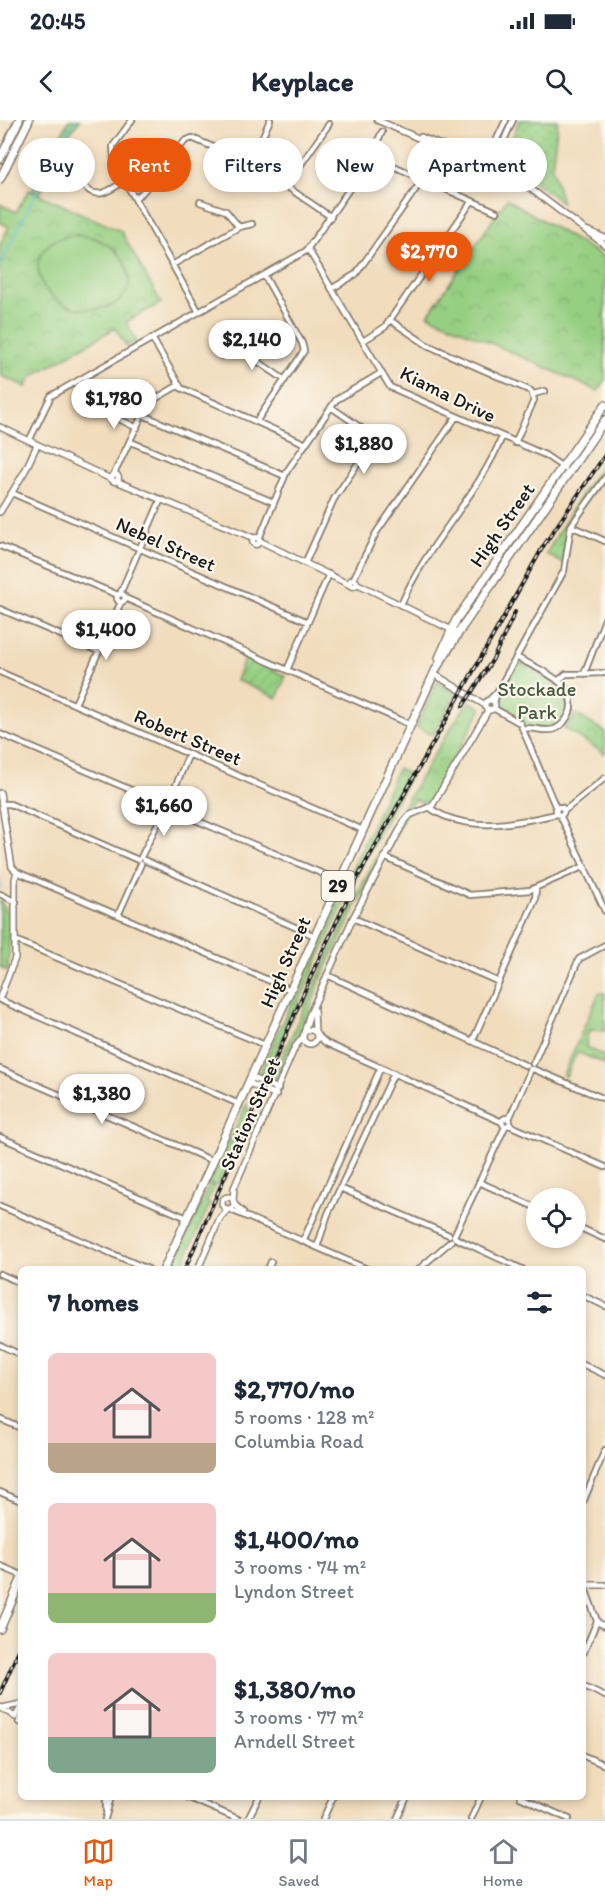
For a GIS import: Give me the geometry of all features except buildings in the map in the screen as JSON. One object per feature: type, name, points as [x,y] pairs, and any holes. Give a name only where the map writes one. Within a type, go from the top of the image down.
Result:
[{"type":"main road","points":[[0,159],[19,120]]},
{"type":"main road","points":[[0,179],[28,120]]},
{"type":"main road","name":"High Street","points":[[165,1266],[454,631],[562,466],[605,405]]},
{"type":"main road","name":"High Street","points":[[454,631],[605,420]]},
{"type":"main road","points":[[0,1629],[18,1587]]},
{"type":"street","points":[[119,138],[132,120]]},
{"type":"street","points":[[262,138],[270,120]]},
{"type":"street","points":[[377,120],[420,138]]},
{"type":"street","points":[[497,138],[506,120]]},
{"type":"street","points":[[505,138],[513,120]]},
{"type":"street","points":[[303,161],[329,123]]},
{"type":"street","points":[[379,138],[382,132]]},
{"type":"street","points":[[135,198],[190,138],[203,143]]},
{"type":"street","points":[[91,192],[99,195],[107,191]]},
{"type":"street","points":[[131,192],[199,312]]},
{"type":"street","points":[[295,192],[331,217]]},
{"type":"street","points":[[30,439],[51,396],[308,249],[347,192]]},
{"type":"street","points":[[333,288],[356,274],[414,192]]},
{"type":"street","points":[[452,192],[497,212]]},
{"type":"street","points":[[535,192],[605,245]]},
{"type":"street","points":[[363,341],[380,332],[390,320],[472,201]]},
{"type":"street","points":[[200,202],[226,212],[239,227]]},
{"type":"street","points":[[172,265],[239,227],[252,224]]},
{"type":"street","points":[[586,230],[605,238]]},
{"type":"street","name":"Kiama Drive","points":[[308,249],[392,388],[515,443],[562,466],[569,472]]},
{"type":"street","points":[[256,422],[303,354],[304,345],[264,275]]},
{"type":"street","points":[[390,320],[427,345],[534,394]]},
{"type":"street","points":[[152,338],[179,385],[306,444]]},
{"type":"street","points":[[222,356],[241,350],[248,342]]},
{"type":"street","points":[[241,350],[285,380]]},
{"type":"street","points":[[256,540],[285,476],[331,407],[341,396],[381,373]]},
{"type":"street","points":[[115,477],[150,402],[179,385]]},
{"type":"street","points":[[534,394],[545,391]]},
{"type":"street","points":[[515,443],[534,394]]},
{"type":"street","points":[[305,563],[334,499],[373,441],[368,433],[331,407]]},
{"type":"street","points":[[105,411],[137,428]]},
{"type":"street","points":[[143,415],[285,476]]},
{"type":"street","points":[[354,582],[376,533],[456,417]]},
{"type":"street","points":[[0,427],[329,574],[354,582],[454,631]]},
{"type":"street","points":[[401,605],[417,568],[492,459],[502,437]]},
{"type":"street","points":[[131,442],[273,502]]},
{"type":"street","points":[[0,512],[12,494],[37,445]]},
{"type":"street","points":[[605,478],[571,526],[564,571],[430,808],[457,819],[485,824],[522,822],[548,815],[571,805],[605,778]]},
{"type":"street","name":"Nebel Street","points":[[12,494],[308,622]]},
{"type":"street","points":[[75,704],[161,499]]},
{"type":"street","points":[[571,526],[605,541]]},
{"type":"street","points":[[0,546],[411,725]]},
{"type":"street","points":[[287,670],[329,574]]},
{"type":"street","points":[[0,609],[98,651]]},
{"type":"street","points":[[584,674],[605,619]]},
{"type":"street","points":[[516,657],[558,681],[570,696],[569,714],[557,728],[524,732]]},
{"type":"street","name":"Robert Street","points":[[0,672],[363,830]]},
{"type":"street","points":[[435,672],[518,721],[605,911]]},
{"type":"street","points":[[558,681],[563,675],[605,673]]},
{"type":"street","points":[[0,735],[340,881]]},
{"type":"street","points":[[118,914],[189,754]]},
{"type":"street","points":[[0,793],[12,867],[17,872],[291,990]]},
{"type":"street","points":[[2,804],[10,804],[315,936]]},
{"type":"street","name":"Station Street","points":[[229,1206],[234,1188],[294,1052],[304,1035],[314,1005],[353,918],[407,817],[430,808]]},
{"type":"street","points":[[384,857],[468,895],[536,888],[585,866]]},
{"type":"street","points":[[17,872],[14,965],[0,999],[239,1104]]},
{"type":"street","points":[[472,1040],[535,900],[536,888]]},
{"type":"street","points":[[1,895],[16,902]]},
{"type":"street","points":[[353,918],[498,982]]},
{"type":"street","points":[[15,940],[266,1046]]},
{"type":"street","points":[[422,1266],[440,1250],[459,1226],[579,959],[605,945]]},
{"type":"street","points":[[327,975],[605,1099]]},
{"type":"street","name":"Station Street","points":[[314,1005],[315,1043]]},
{"type":"street","points":[[326,1043],[308,1044],[304,1035],[308,1030],[316,1033],[326,1043],[605,1167]]},
{"type":"street","name":"Station Street","points":[[294,1052],[308,1044]]},
{"type":"street","points":[[303,1241],[381,1067]]},
{"type":"street","points":[[0,1069],[213,1161]]},
{"type":"street","points":[[317,1247],[320,1234],[340,1188],[394,1072]]},
{"type":"street","points":[[250,1080],[277,1092]]},
{"type":"street","points":[[0,1137],[187,1218]]},
{"type":"street","points":[[343,1154],[353,1159]]},
{"type":"street","points":[[479,1182],[526,1203]]},
{"type":"street","name":"Station Street","points":[[229,1206],[226,1197],[234,1188]]},
{"type":"street","points":[[340,1188],[515,1266]]},
{"type":"street","points":[[0,1206],[141,1266]]},
{"type":"street","points":[[199,1266],[220,1218],[229,1206],[360,1266]]},
{"type":"street","points":[[586,1230],[605,1239]]},
{"type":"street","points":[[269,1266],[271,1262]]},
{"type":"street","points":[[0,1274],[18,1282]]},
{"type":"street","points":[[586,1297],[605,1306]]},
{"type":"street","points":[[0,1346],[18,1353]]},
{"type":"street","points":[[586,1366],[605,1375]]},
{"type":"street","points":[[0,1419],[18,1427]]},
{"type":"street","points":[[586,1495],[605,1450]]},
{"type":"street","points":[[0,1492],[18,1500]]},
{"type":"street","points":[[0,1566],[18,1574]]},
{"type":"street","points":[[586,1585],[605,1585]]},
{"type":"street","points":[[586,1591],[597,1622],[586,1647]]},
{"type":"street","points":[[597,1622],[605,1626]]},
{"type":"street","points":[[586,1687],[605,1696]]},
{"type":"street","points":[[1,1708],[18,1706]]},
{"type":"street","points":[[1,1708],[18,1719]]},
{"type":"street","points":[[586,1757],[605,1765]]},
{"type":"street","points":[[106,1800],[106,1818]]},
{"type":"street","points":[[106,1818],[110,1800]]},
{"type":"street","points":[[194,1800],[235,1819]]},
{"type":"street","points":[[250,1817],[258,1800]]},
{"type":"street","points":[[323,1819],[332,1800]]},
{"type":"street","points":[[397,1819],[406,1800]]},
{"type":"street","points":[[471,1819],[480,1800]]},
{"type":"street","points":[[527,1800],[569,1819]]},
{"type":"green space","points":[[69,120],[80,120],[67,138],[60,138]]},
{"type":"green space","points":[[519,120],[558,120],[552,167],[562,203],[547,191],[547,138],[512,138]]},
{"type":"green space","points":[[28,192],[33,192],[121,231],[161,303],[126,322],[136,341],[126,346],[115,328],[31,377],[26,387],[0,375],[0,244],[9,227],[0,222],[0,204],[16,212]]},
{"type":"green space","points":[[507,199],[605,258],[605,381],[598,391],[428,315]]},
{"type":"green space","points":[[77,235],[96,239],[111,247],[122,258],[128,271],[129,284],[124,295],[113,304],[96,309],[76,308],[59,301],[47,290],[40,276],[38,262],[44,250],[56,240]]},
{"type":"green space","points":[[605,462],[601,479],[568,527],[564,564],[546,554],[583,491]]},
{"type":"green space","points":[[245,658],[286,676],[277,698],[236,680]]},
{"type":"green space","name":"Stockade Park","points":[[518,663],[546,678],[564,694],[568,707],[561,723],[546,729],[526,727],[517,717],[499,706],[497,697]]},
{"type":"green space","points":[[437,682],[456,694],[433,735],[416,727]]},
{"type":"green space","points":[[469,701],[482,708],[428,805],[414,799],[369,880],[320,981],[300,1037],[292,1046],[275,1080],[272,1079],[338,933],[386,838],[412,791]]},
{"type":"green space","name":"Stockade Park","points":[[576,714],[605,732],[605,754],[564,728]]},
{"type":"green space","points":[[398,768],[410,775],[357,874],[265,1077],[259,1074]]},
{"type":"green space","points":[[0,899],[10,918],[8,971],[0,967]]},
{"type":"green space","points":[[599,993],[605,993],[605,1031],[591,1030],[587,1035],[586,1047],[605,1056],[605,1064],[577,1052],[566,1077],[563,1075]]},
{"type":"green space","points":[[250,1097],[246,1106],[250,1112],[219,1184],[215,1186],[209,1183]]},
{"type":"green space","points":[[209,1185],[215,1187],[207,1202],[210,1204],[182,1266],[172,1266]]},
{"type":"waterway","points":[[0,266],[64,136],[75,120]]},
{"type":"waterway","points":[[0,879],[0,890]]},
{"type":"railway","points":[[186,1266],[315,967],[359,875],[544,545],[605,455]]},
{"type":"railway","points":[[463,706],[493,659],[515,612]]},
{"type":"railway","points":[[0,1693],[18,1652]]}]
